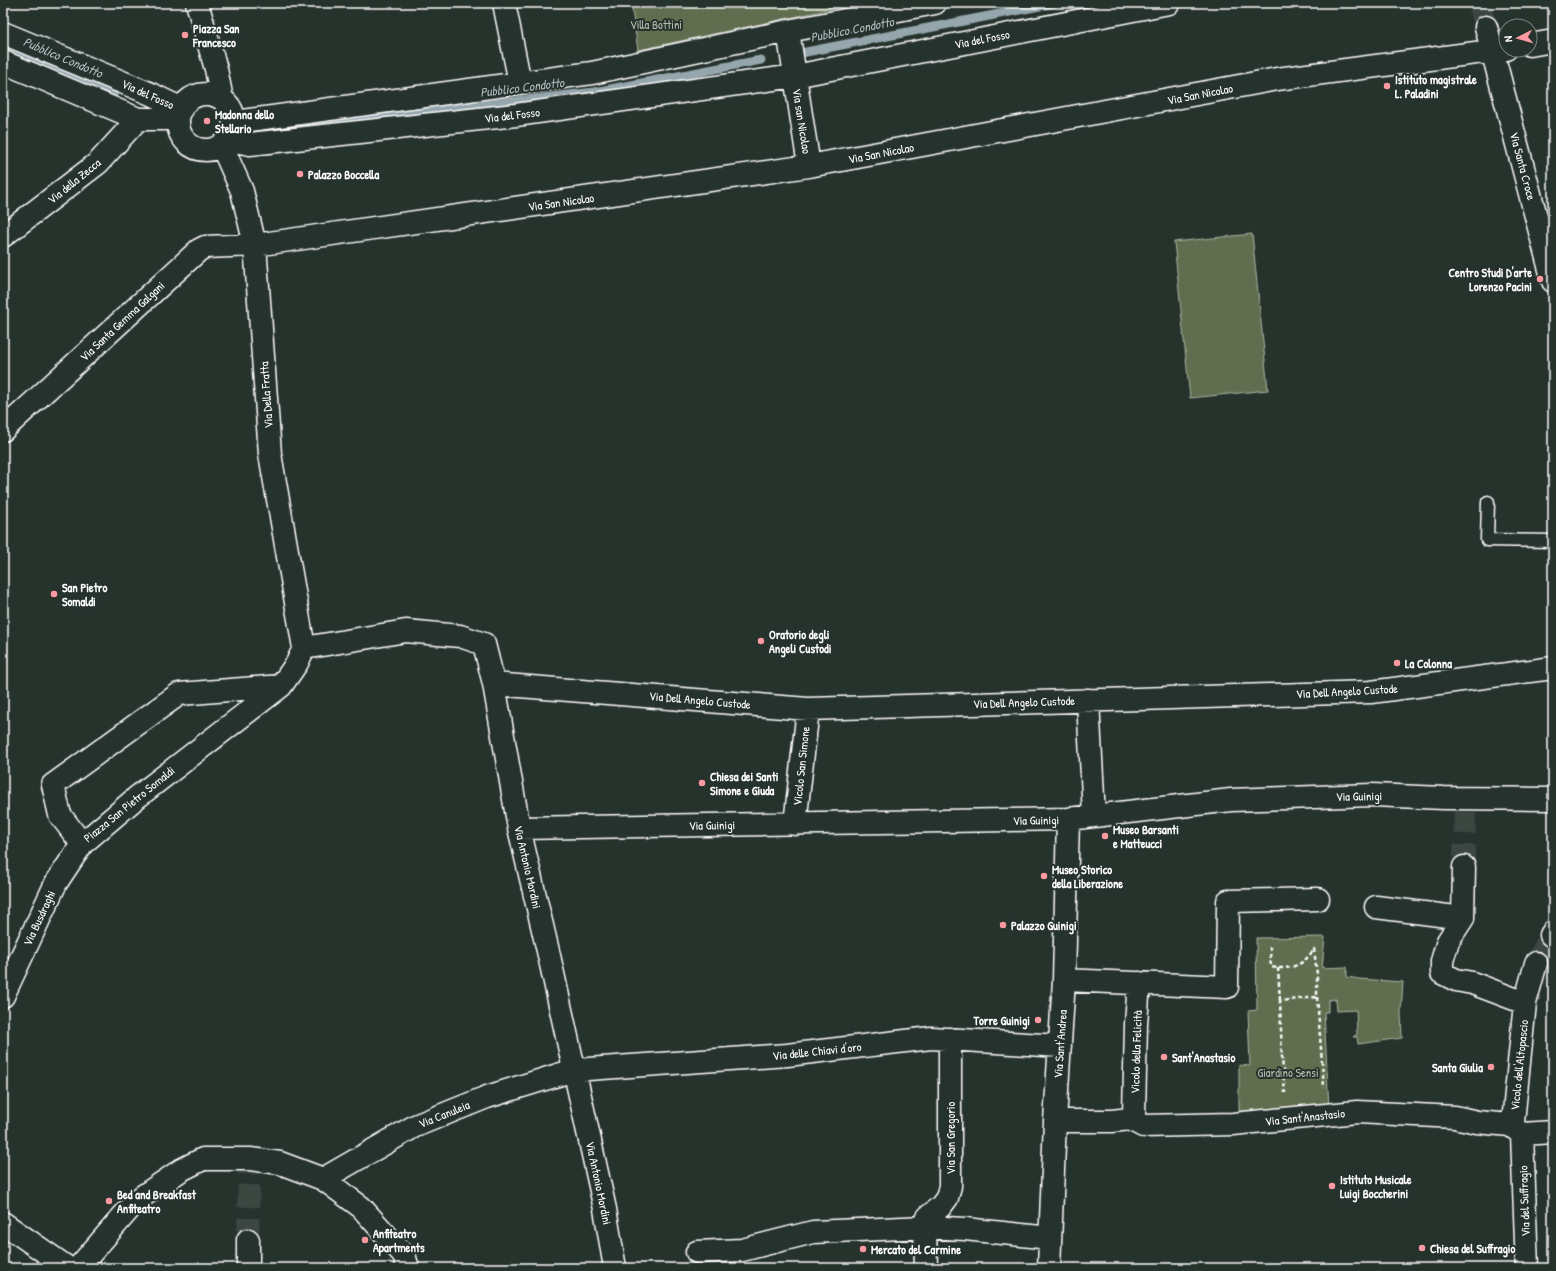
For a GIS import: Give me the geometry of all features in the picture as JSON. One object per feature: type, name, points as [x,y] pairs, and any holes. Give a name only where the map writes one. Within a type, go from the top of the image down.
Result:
[{"type":"street","points":[[196,3],[216,69],[222,99]]},
{"type":"street","points":[[504,3],[520,83]]},
{"type":"street","points":[[229,136],[234,113],[229,105],[222,99],[213,95],[204,94],[195,96],[187,102],[180,114],[178,127],[182,136],[187,144],[195,148],[204,151],[214,150],[229,136],[520,83],[592,73],[788,31],[935,3]]},
{"type":"street","name":"Via del Fosso","points":[[229,136],[250,144],[516,115],[795,76],[1169,3]]},
{"type":"street","name":"Via Santa Croce","points":[[1486,27],[1498,49]]},
{"type":"street","points":[[788,31],[795,76]]},
{"type":"street","name":"Via del Fosso","points":[[3,33],[151,94],[180,114]]},
{"type":"street","points":[[1538,44],[1553,41]]},
{"type":"street","name":"Via San Nicolao","points":[[255,245],[809,166],[1277,79],[1498,51]]},
{"type":"street","name":"Via Santa Croce","points":[[1501,58],[1553,281]]},
{"type":"street","name":"Via del Fosso","points":[[3,62],[138,119],[180,114]]},
{"type":"street","name":"Via san Nicolao","points":[[795,76],[809,166]]},
{"type":"street","name":"Via della Zecca","points":[[3,236],[98,163],[138,119]]},
{"type":"street","name":"Via Della Fratta","points":[[229,136],[255,245],[270,454],[304,648]]},
{"type":"street","name":"Via Santa Gemma Galgani","points":[[3,430],[199,250],[205,247],[255,245]]},
{"type":"street","name":"Via Antonio Mordini","points":[[304,648],[406,631],[460,636],[484,644],[494,684],[519,828],[548,951],[605,1209],[615,1268]]},
{"type":"street","name":"Piazza San Pietro Somaldi","points":[[281,686],[179,694],[53,785],[60,815],[82,844],[136,798],[281,686],[297,663],[304,648]]},
{"type":"street","name":"Via Dell Angelo Custode","points":[[494,684],[808,709],[1371,692],[1553,668]]},
{"type":"street","points":[[1088,700],[1094,816]]},
{"type":"street","name":"Vicolo San Simone","points":[[795,824],[808,709]]},
{"type":"street","name":"Via Guinigi","points":[[519,828],[1068,820],[1238,800],[1372,795],[1465,802],[1553,799]]},
{"type":"street","name":"Via Sant'Andrea","points":[[1049,1268],[1055,1121],[1064,980],[1068,820]]},
{"type":"street","name":"Via Busdraghi","points":[[3,996],[56,883],[82,844]]},
{"type":"street","points":[[1376,907],[1463,918],[1464,867]]},
{"type":"street","points":[[1064,980],[1227,986],[1228,901],[1318,899]]},
{"type":"street","name":"Vicolo dell'Altopascio","points":[[1463,918],[1448,941],[1442,961],[1442,973],[1456,980],[1472,983],[1525,1003]]},
{"type":"street","name":"Vicolo dell'Altopascio","points":[[1516,1130],[1513,1122],[1525,1003],[1536,963]]},
{"type":"street","name":"Vicolo della Felicità","points":[[1136,1123],[1134,1115],[1136,1024],[1139,983]]},
{"type":"street","name":"Via delle Chiavi d'oro","points":[[574,1070],[787,1055],[930,1038],[1060,1046]]},
{"type":"street","name":"Via San Gregorio","points":[[926,1227],[928,1217],[941,1206],[947,1198],[950,1186],[950,1039]]},
{"type":"street","name":"Via Canuleia","points":[[323,1179],[415,1126],[487,1097],[574,1070]]},
{"type":"street","name":"Via Sant'Anastasio","points":[[1055,1121],[1233,1124],[1357,1112],[1455,1117],[1516,1130],[1553,1132]]},
{"type":"street","name":"Via del Suffragio","points":[[1516,1130],[1527,1268]]},
{"type":"street","points":[[78,1268],[137,1200],[181,1170],[203,1159],[250,1165],[280,1163],[323,1179],[361,1207],[404,1255],[408,1268]]},
{"type":"street","points":[[3,1223],[68,1268]]},
{"type":"street","points":[[926,1227],[926,1268]]},
{"type":"street","points":[[697,1252],[742,1250],[813,1232],[926,1227],[1050,1238]]},
{"type":"street","points":[[248,1240],[248,1268]]},
{"type":"lane","points":[[1488,502],[1487,540],[1553,541]]},
{"type":"path","points":[[1270,948],[1271,967],[1278,968],[1292,967],[1301,964],[1308,959],[1314,949],[1325,1094]]},
{"type":"path","points":[[1278,968],[1282,1058],[1286,1105],[1284,1119]]},
{"type":"path","points":[[1280,1000],[1317,997]]},
{"type":"green space","name":"Villa Bottini","points":[[631,3],[859,3],[638,50]]},
{"type":"green space","points":[[1252,234],[1268,390],[1190,398],[1174,242]]},
{"type":"green space","name":"Giardino Sensi","points":[[1325,937],[1322,968],[1347,967],[1347,977],[1403,982],[1401,1011],[1402,1038],[1358,1044],[1357,1037],[1353,1037],[1357,1034],[1356,1010],[1337,1011],[1336,999],[1328,1000],[1328,1012],[1324,1012],[1329,1109],[1239,1115],[1239,1065],[1250,1066],[1248,1011],[1257,1010],[1256,938]]},
{"type":"waterway","name":"Pubblico Condotto","points":[[796,54],[1055,3]]},
{"type":"waterway","name":"Pubblico Condotto","points":[[3,46],[114,93]]},
{"type":"waterway","name":"Pubblico Condotto","points":[[283,128],[595,92],[761,60]]},
{"type":"tunnel","points":[[1479,3],[1486,27]]},
{"type":"tunnel","points":[[1464,867],[1465,806]]},
{"type":"tunnel","points":[[1536,963],[1551,935]]},
{"type":"tunnel","points":[[248,1240],[249,1172]]},
{"type":"place","name":"Piazza San Francesco","points":[[185,35]]},
{"type":"place","name":"Istituto magistrale L. Paladini","points":[[1387,86]]},
{"type":"place","name":"Madonna dello Stellario","points":[[207,121]]},
{"type":"place","name":"Palazzo Boccella","points":[[300,174]]},
{"type":"place","name":"Centro Studi D'arte Lorenzo Pacini","points":[[1540,279]]},
{"type":"place","name":"San Pietro Somaldi","points":[[54,594]]},
{"type":"place","name":"Oratorio degli Angeli Custodi","points":[[761,641]]},
{"type":"place","name":"La Colonna","points":[[1397,663]]},
{"type":"place","name":"Chiesa dei Santi Simone e Giuda","points":[[702,783]]},
{"type":"place","name":"Museo Barsanti e Matteucci","points":[[1105,836]]},
{"type":"place","name":"Museo Storico della Liberazione","points":[[1044,876]]},
{"type":"place","name":"Palazzo Guinigi","points":[[1003,925]]},
{"type":"place","name":"Torre Guinigi","points":[[1038,1020]]},
{"type":"place","name":"Sant'Anastasio","points":[[1164,1057]]},
{"type":"place","name":"Santa Giulia","points":[[1491,1067]]},
{"type":"place","name":"Istituto Musicale Luigi Boccherini","points":[[1332,1186]]},
{"type":"place","name":"Bed and Breakfast Anfiteatro","points":[[109,1201]]},
{"type":"place","name":"Anfiteatro Apartments","points":[[365,1240]]},
{"type":"place","name":"Chiesa del Suffragio","points":[[1422,1248]]},
{"type":"place","name":"Mercato del Carmine","points":[[863,1249]]}]
